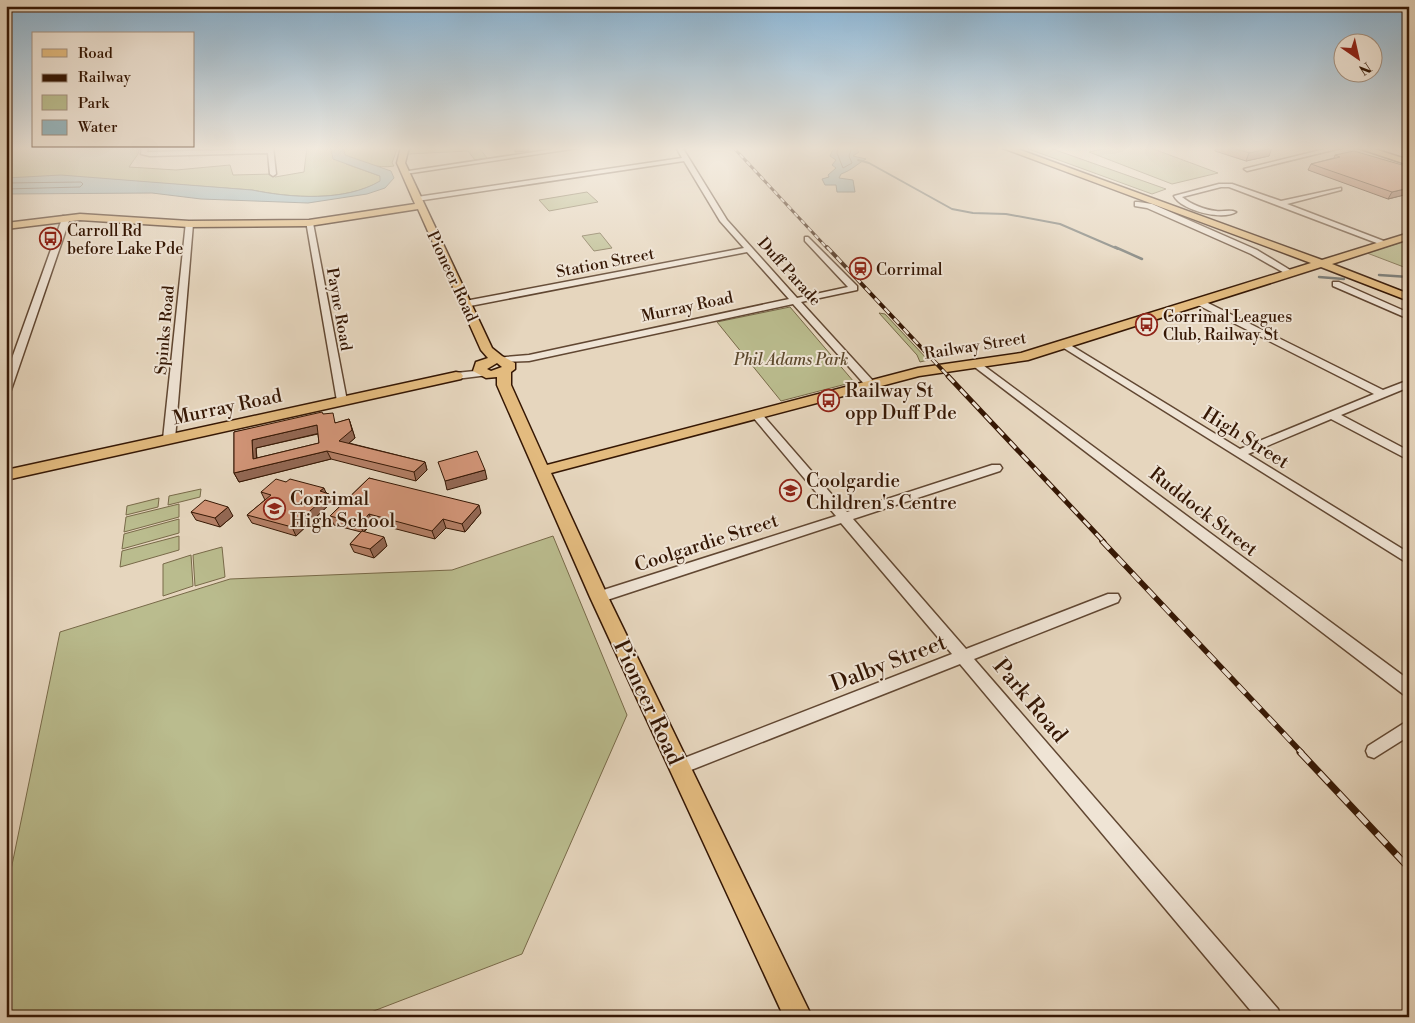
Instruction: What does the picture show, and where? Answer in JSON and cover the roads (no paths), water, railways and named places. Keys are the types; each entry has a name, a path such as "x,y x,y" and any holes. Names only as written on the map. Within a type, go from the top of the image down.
{"main road":[{"name":"Pioneer Road","path":"415,195 599,597 798,1017"},
{"path":"1137,195 1409,292"},
{"path":"1149,195 1288,245 1409,298"},
{"path":"6,226 66,218 190,224 309,224 419,203"},
{"name":"Railway Street","path":"542,471 926,370 1023,357 1409,236"},
{"path":"1288,245 1321,253 1352,254"},
{"path":"1295,271 1329,271 1383,288"},
{"name":"Murray Road","path":"6,475 456,376"}],"street":[{"path":"419,203 469,195"},
{"name":"Duff Parade","path":"708,195 724,221 870,384"},
{"path":"1183,195 1178,196 1180,200 1210,212 1222,215 1232,212"},
{"path":"1254,195 1385,243"},
{"path":"1279,204 1316,195"},
{"path":"1138,204 1149,206 1295,271"},
{"path":"6,390 66,218"},
{"name":"Spinks Road","path":"169,439 190,224"},
{"name":"Payne Road","path":"309,224 342,401"},
{"name":"Murray Road","path":"456,376 528,358 854,288 808,239"},
{"name":"Station Street","path":"465,304 751,249"},
{"path":"1336,284 1409,316"},
{"path":"1199,302 1382,394"},
{"name":"High Street","path":"1064,345 1409,559"},
{"name":"Ruddock Street","path":"976,363 1156,496 1222,550 1409,689"},
{"path":"1240,454 1409,383"},
{"name":"Park Road","path":"756,414 1270,1017"},
{"path":"1332,415 1409,456"},
{"name":"Coolgardie Street","path":"599,597 996,468"},
{"name":"Dalby Street","path":"680,768 1113,598"},
{"path":"1374,751 1409,727"}],"water":[{"path":"166,195 300,196 362,195 308,203 201,199"}],"waterway":[{"path":"926,195 952,209 973,213 1006,214 1060,224 1118,249"},
{"path":"1115,247 1142,259"},
{"path":"1379,275 1409,277"},
{"path":"1319,277 1344,279"}],"railway":[{"path":"777,195 828,249"},
{"path":"827,247 949,377"},
{"path":"948,376 1104,542"},
{"path":"1102,541 1302,753"},
{"path":"1300,752 1409,868"}],"place":[{"name":"Carroll Rd before Lake Pde","path":"51,239"},
{"name":"Corrimal","path":"860,269"},
{"name":"Corrimal Leagues Club, Railway St","path":"1147,325"},
{"name":"Railway St opp Duff Pde","path":"829,401"},
{"name":"Coolgardie Children's Centre","path":"790,491"},
{"name":"Corrimal High School","path":"274,509"}],"park label":[{"name":"Phil Adams Park","path":"791,359"}]}
